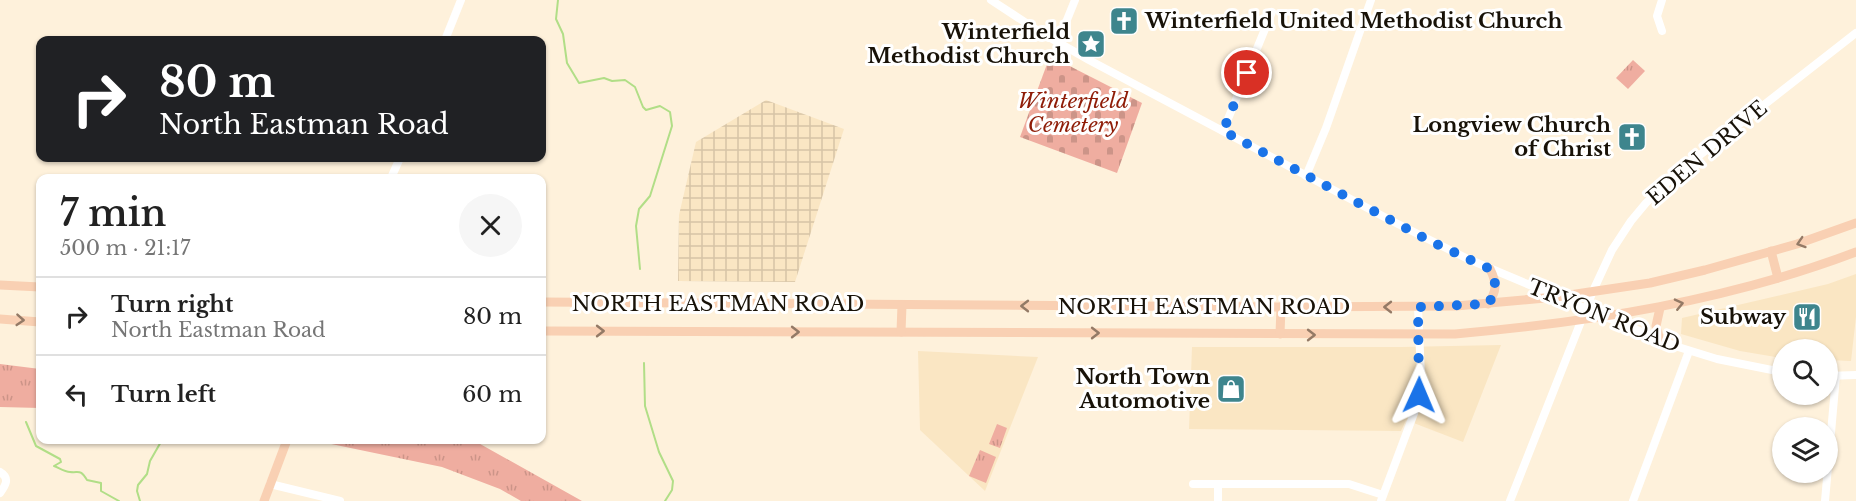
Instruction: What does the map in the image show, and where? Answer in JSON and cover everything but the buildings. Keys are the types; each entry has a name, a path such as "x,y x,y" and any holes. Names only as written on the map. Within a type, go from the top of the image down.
{"main road":[{"name":"NORTH EASTMAN ROAD","path":"546,302 1281,307 1418,307 1488,304 1650,283 1797,244 1856,223"},
{"path":"1771,251 1778,278"},
{"name":"NORTH EASTMAN ROAD","path":"546,331 1418,335 1479,332 1604,318 1660,308 1778,278 1856,252"},
{"path":"1488,304 1494,295 1496,285 1490,269"},
{"path":"0,285 36,287"},
{"path":"902,305 902,332"},
{"path":"1280,334 1281,307"},
{"path":"1660,308 1656,326 1660,341"},
{"path":"0,319 36,322"},
{"path":"264,501 285,444"}],"street":[{"path":"447,36 461,0"},
{"name":"TRYON ROAD","path":"991,0 1058,42 1430,241 1660,341 1689,351 1772,370"},
{"path":"1058,42 1075,0"},
{"path":"1306,176 1326,128 1371,0"},
{"path":"1662,0 1657,16 1662,31"},
{"path":"1223,131 1272,12"},
{"name":"EDEN DRIVE","path":"1510,501 1580,321 1619,238 1660,188 1856,33"},
{"path":"1193,484 1352,485 1382,498 1418,405 1420,381 1418,307"},
{"path":"1633,501 1689,351"},
{"path":"1838,376 1856,375"},
{"path":"1825,501 1833,405"},
{"path":"0,472 6,477 0,493"},
{"path":"270,484 340,501"},
{"path":"1218,484 1218,501"}],"shaded area":[{"path":"766,100 844,129 795,282 678,281 679,215 696,142"},
{"path":"1856,274 1856,317 1851,361 1838,360 1838,339 1772,339 1772,356 1740,351 1681,334 1682,318 1828,284"},
{"path":"1501,345 1463,442 1406,420 1401,431 1189,429 1192,347"},
{"path":"918,351 1038,357 985,491 920,430"}],"green space":[{"name":"Winterfield Cemetery","path":"1050,56 1142,103 1117,173 1020,137"},
{"path":"1633,60 1645,71 1628,89 1616,78"},
{"path":"0,364 36,368 36,408 0,407"},
{"path":"997,424 1007,428 1000,448 989,444"},
{"path":"331,444 480,444 582,501 521,501 500,489 442,467"},
{"path":"980,450 996,457 986,483 969,476"}],"waterway":[{"path":"558,0 556,19 563,34 567,63 579,83 604,78 612,81 625,80 635,87 646,110 660,106 670,112 672,126 650,196 639,209 636,226 640,269"},
{"path":"644,363 645,406 659,452 673,481 672,490 665,501"},
{"path":"26,422 36,446 60,459 61,462 54,466 66,471 80,472 87,480 101,483 101,491 119,501"},
{"path":"140,501 138,485 147,474 150,461 160,444"}],"place":[{"name":"Winterfield United Methodist Church","path":"1124,21"},
{"name":"Winterfield Methodist Church","path":"1091,44"},
{"name":"Longview Church of Christ","path":"1632,137"},
{"name":"Subway","path":"1807,317"},
{"name":"North Town Automotive","path":"1231,389"}],"route":[{"path":"1247,73 1223,131 1430,241 1490,269 1495,279 1496,290 1488,304 1418,307 1419,395"}]}
